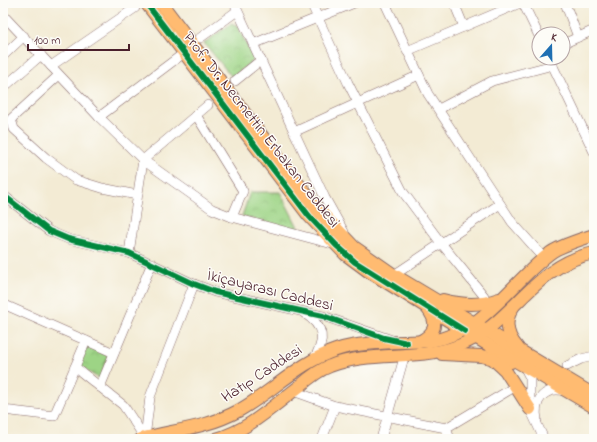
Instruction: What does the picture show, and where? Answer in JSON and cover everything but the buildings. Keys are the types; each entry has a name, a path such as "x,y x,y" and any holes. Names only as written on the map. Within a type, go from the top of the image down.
{"main road":[{"name":"Prof. Dr. Necmettin Erbakan Caddesi","path":"161,3 316,207 354,247 394,275 465,331 524,360"},
{"name":"Prof. Dr. Necmettin Erbakan Caddesi","path":"140,6 184,52 309,216 336,245 368,271 474,323 524,360"},
{"path":"414,348 442,340 465,331 550,253 594,235"},
{"path":"414,348 450,349 475,337 552,271 578,256 594,253"},
{"path":"414,348 430,334 435,325 429,302 467,305 486,303 502,298"},
{"path":"517,301 510,311 507,326 512,340 524,360 565,391 594,407"},
{"name":"Hatıp Caddesi","path":"143,438 184,430 217,421 255,402 312,360 335,350 353,346 414,348"},
{"path":"414,348 492,358 524,360 594,395"},
{"name":"Hatıp Caddesi","path":"220,438 242,428 264,415 293,391 320,371 330,366 354,359 414,348"},
{"path":"492,358 505,370 530,409"}],"street":[{"path":"311,3 358,104 403,192 441,243 484,296"},
{"path":"253,44 354,3"},
{"path":"385,3 419,75 438,109 512,222 544,258"},
{"path":"454,3 464,27"},
{"path":"407,50 520,3"},
{"path":"523,3 534,26"},
{"path":"565,3 578,37"},
{"path":"51,66 140,6"},
{"path":"200,38 235,7 328,204 354,247"},
{"path":"3,15 99,117 143,160 212,209 232,217 336,245"},
{"path":"571,40 594,30"},
{"path":"3,56 24,36"},
{"path":"99,117 184,52"},
{"path":"3,88 41,55"},
{"path":"235,81 261,60"},
{"path":"438,109 492,81 539,66"},
{"path":"553,66 594,152"},
{"path":"59,75 11,120 14,130 46,158 76,180 102,188 137,195"},
{"path":"294,132 419,75"},
{"path":"129,253 143,160 208,105"},
{"path":"196,115 243,191 232,217"},
{"name":"İkiçayarası Caddesi","path":"5,200 49,231 68,239 129,253 194,284 215,292 323,316 414,348"},
{"path":"394,275 500,204"},
{"path":"100,386 152,263"},
{"path":"143,438 150,398 194,284"},
{"path":"3,304 86,342 114,353"},
{"name":"İkiçayarası Caddesi","path":"303,312 316,323 321,334 321,344 312,360"},
{"path":"3,410 54,416 86,342"},
{"path":"381,439 414,348"},
{"path":"567,366 581,359 594,356"},
{"path":"524,360 530,378 530,409 544,439"},
{"path":"75,367 123,405 143,438"},
{"path":"293,391 335,406 446,428 516,386"},
{"path":"538,425 536,410 540,396 549,391 565,391"},
{"path":"322,439 335,406"},
{"path":"446,428 450,439"}],"green space":[{"path":"231,24 238,27 254,60 232,77 204,43"},
{"path":"250,192 280,192 301,233 242,216"},
{"path":"87,346 108,355 100,379 82,368 79,364"}],"cycle path":[{"path":"146,3 309,216 336,245 355,262 465,331"},
{"path":"3,195 49,231 68,239 129,253 194,284 215,292 323,316 384,338 407,343"}]}
